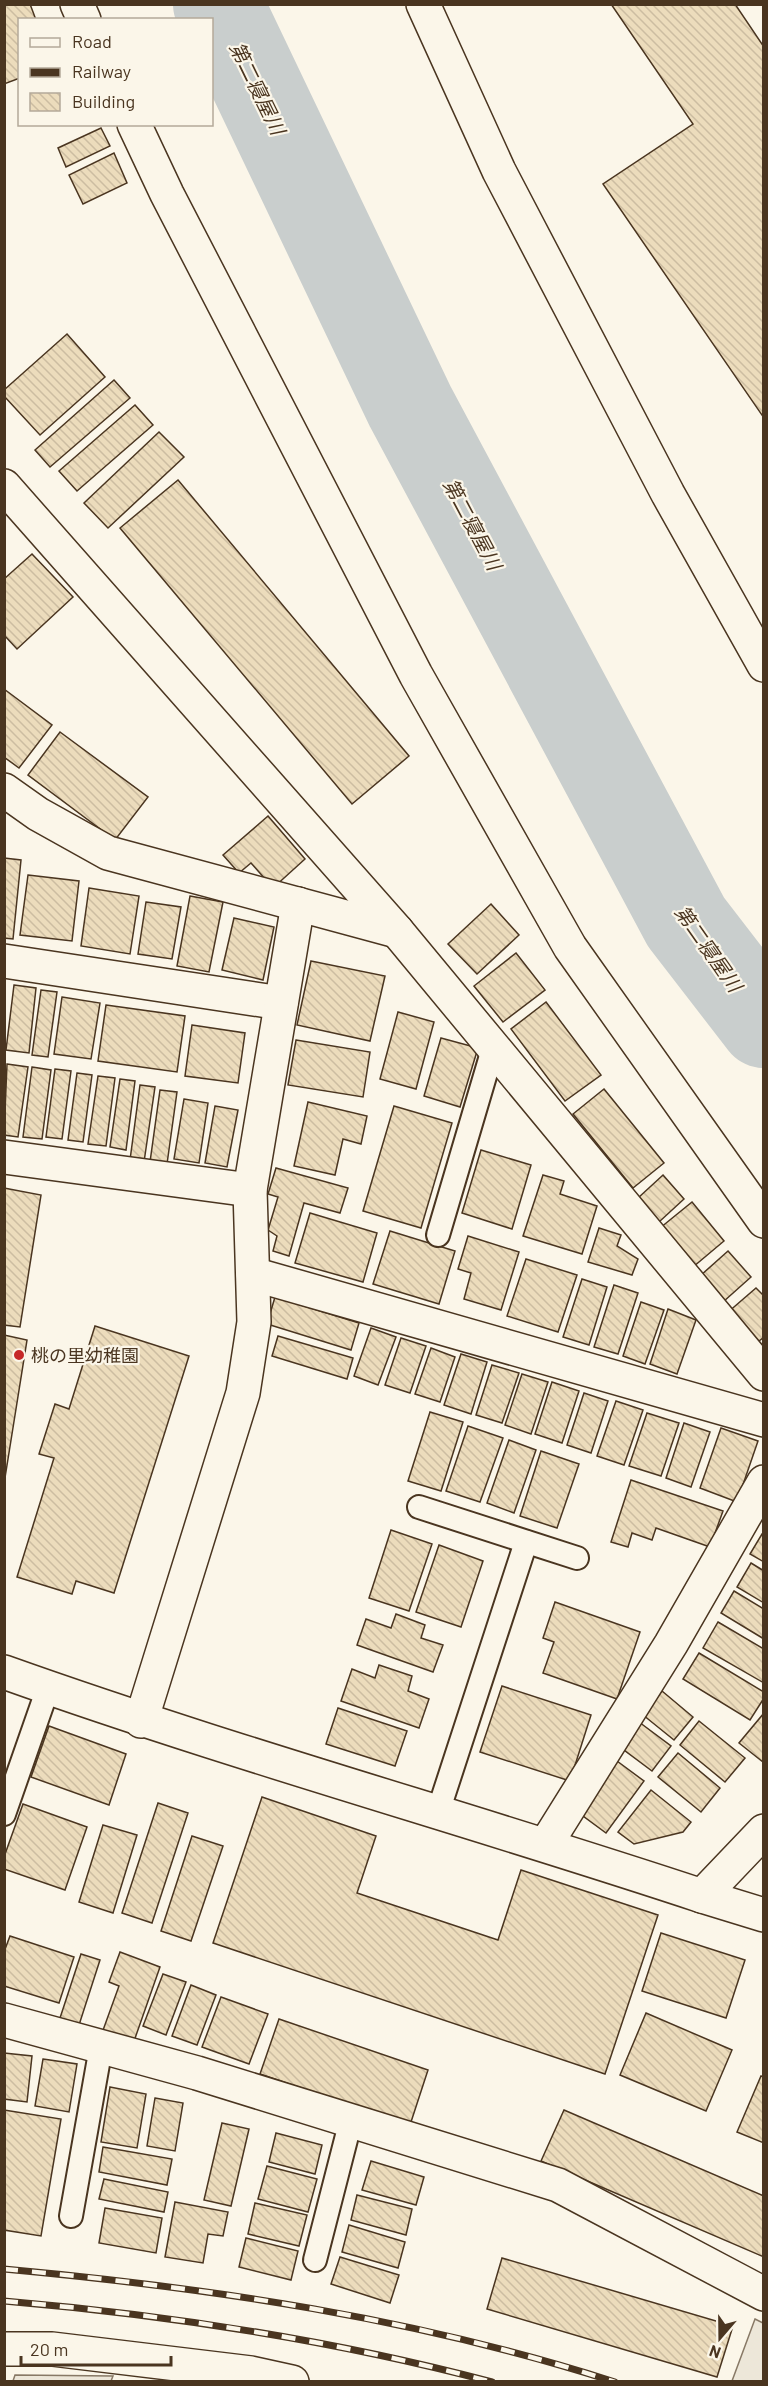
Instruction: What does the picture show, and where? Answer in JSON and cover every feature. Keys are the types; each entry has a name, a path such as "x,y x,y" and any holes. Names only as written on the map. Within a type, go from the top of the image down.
{"street":[{"path":"77,4 83,18"},
{"path":"423,4 504,181 668,494 764,665"},
{"path":"135,126 167,194 416,675 570,947 764,1221"},
{"path":"4,486 397,931 764,1374"},
{"path":"4,790 38,814 108,853 397,931"},
{"path":"141,1721 243,1393 254,1323 250,1190 298,904"},
{"path":"4,961 282,1003"},
{"path":"4,1157 250,1190"},
{"path":"253,1274 764,1420"},
{"path":"546,1844 671,1644 764,1482"},
{"path":"4,1672 141,1721 546,1844 764,1915"},
{"path":"702,1896 764,1831"},
{"path":"4,2020 351,2120 558,2185 764,2294"},
{"path":"4,2349 52,2349 251,2373 292,2382"}],"lane":[{"path":"438,1235 493,1049"},
{"path":"419,1507 577,1558"},
{"path":"438,1812 526,1542"},
{"path":"4,1814 48,1688"},
{"path":"71,2216 101,2047"},
{"path":"315,2260 351,2120"}],"shaded area":[{"path":"755,2319 763,2323 763,2381 732,2381"},
{"path":"15,2375 113,2376 111,2381 13,2381"}],"building":[{"path":"30,4 35,18 18,18 18,79 4,84 4,5"},
{"path":"611,4 735,4 764,47 764,418 603,184 693,124"},
{"path":"101,128 110,146 66,167 58,148"},
{"path":"114,153 127,183 83,204 69,175"},
{"path":"67,334 105,377 40,435 4,396 4,390"},
{"path":"114,380 130,398 50,467 35,450"},
{"path":"135,405 153,425 77,491 59,471"},
{"path":"159,432 184,457 108,528 84,503"},
{"path":"178,480 409,756 352,804 120,528"},
{"path":"32,554 73,597 17,649 4,635 4,579"},
{"path":"4,689 52,725 19,768 4,757"},
{"path":"60,732 148,797 115,840 28,775"},
{"path":"268,816 305,859 273,888 251,863 239,873 223,855"},
{"path":"4,858 21,860 13,939 4,938"},
{"path":"28,875 79,881 72,941 20,935"},
{"path":"89,888 139,896 130,954 81,946"},
{"path":"190,896 223,902 209,972 177,966"},
{"path":"146,902 181,907 172,959 138,954"},
{"path":"491,904 519,935 477,974 448,944"},
{"path":"234,918 274,927 263,980 222,970"},
{"path":"516,953 545,990 503,1022 474,986"},
{"path":"311,961 385,976 370,1041 297,1025"},
{"path":"14,985 36,988 29,1053 6,1050"},
{"path":"41,990 57,992 48,1057 32,1055"},
{"path":"62,997 100,1003 91,1059 54,1054"},
{"path":"546,1002 601,1075 565,1101 511,1029"},
{"path":"106,1005 185,1016 177,1072 98,1061"},
{"path":"398,1012 434,1022 416,1089 380,1079"},
{"path":"192,1025 245,1033 238,1083 185,1076"},
{"path":"441,1038 478,1048 460,1107 424,1096"},
{"path":"296,1040 370,1052 363,1097 288,1085"},
{"path":"7,1064 28,1067 18,1137 4,1135"},
{"path":"32,1067 51,1070 42,1139 23,1137"},
{"path":"55,1069 71,1071 62,1139 46,1137"},
{"path":"77,1073 92,1075 83,1142 68,1140"},
{"path":"98,1076 115,1078 106,1146 88,1144"},
{"path":"120,1079 135,1081 126,1150 110,1147"},
{"path":"140,1085 155,1087 144,1162 130,1160"},
{"path":"604,1089 664,1163 633,1188 573,1114"},
{"path":"160,1090 177,1092 167,1164 150,1162"},
{"path":"184,1099 208,1103 199,1163 174,1159"},
{"path":"308,1102 367,1116 361,1144 343,1139 335,1175 294,1166"},
{"path":"215,1106 238,1110 227,1167 205,1163"},
{"path":"394,1106 452,1123 421,1228 363,1211"},
{"path":"481,1150 531,1165 512,1229 462,1213"},
{"path":"276,1168 348,1188 340,1213 304,1203 289,1256 273,1251 277,1236 268,1230 278,1197 268,1194"},
{"path":"543,1175 564,1181 560,1194 597,1206 582,1254 523,1236"},
{"path":"663,1175 684,1199 659,1222 638,1198"},
{"path":"4,1188 41,1195 20,1327 4,1325"},
{"path":"692,1202 724,1241 693,1267 660,1228"},
{"path":"310,1213 377,1233 363,1282 295,1263"},
{"path":"599,1228 621,1235 617,1246 638,1259 632,1275 588,1262"},
{"path":"390,1231 455,1251 439,1304 373,1284"},
{"path":"468,1236 519,1252 501,1310 464,1299 471,1273 458,1269"},
{"path":"728,1251 751,1277 723,1302 700,1276"},
{"path":"526,1259 577,1275 558,1332 507,1316"},
{"path":"582,1279 607,1287 589,1345 563,1337"},
{"path":"614,1285 638,1293 618,1354 594,1347"},
{"path":"756,1288 764,1296 764,1337 754,1345 727,1313"},
{"path":"275,1297 359,1323 351,1350 267,1324"},
{"path":"641,1302 664,1310 645,1364 623,1356"},
{"path":"668,1309 696,1320 677,1374 650,1364"},
{"path":"95,1326 189,1356 114,1593 76,1581 72,1594 17,1577 54,1458 39,1454 55,1404 69,1409"},
{"path":"371,1328 396,1337 378,1385 354,1376"},
{"path":"4,1335 27,1340 4,1484"},
{"path":"278,1336 353,1358 347,1379 272,1356"},
{"path":"401,1338 426,1346 410,1393 385,1385"},
{"path":"431,1348 455,1357 440,1402 415,1394"},
{"path":"461,1354 487,1362 471,1414 444,1405"},
{"path":"492,1365 519,1373 502,1423 476,1415"},
{"path":"522,1374 548,1382 531,1434 505,1425"},
{"path":"552,1382 579,1391 562,1443 535,1434"},
{"path":"584,1393 608,1401 591,1453 567,1445"},
{"path":"616,1401 643,1410 624,1465 597,1456"},
{"path":"430,1412 463,1422 441,1491 408,1481"},
{"path":"647,1413 679,1423 661,1476 629,1466"},
{"path":"684,1423 710,1432 691,1487 666,1478"},
{"path":"468,1426 503,1438 480,1502 446,1491"},
{"path":"721,1428 758,1441 737,1502 700,1488"},
{"path":"509,1440 536,1450 514,1513 487,1503"},
{"path":"541,1451 579,1464 557,1528 520,1516"},
{"path":"631,1480 723,1511 710,1547 656,1528 652,1540 632,1533 628,1547 611,1542"},
{"path":"391,1530 432,1544 409,1611 369,1598"},
{"path":"762,1534 764,1535 764,1562 750,1554"},
{"path":"439,1545 483,1561 461,1627 416,1612"},
{"path":"751,1563 764,1571 764,1603 737,1587"},
{"path":"734,1591 764,1609 764,1639 721,1613"},
{"path":"555,1602 640,1632 617,1699 543,1673 554,1642 543,1638"},
{"path":"396,1614 425,1625 421,1638 443,1645 433,1672 357,1645 366,1619 391,1628"},
{"path":"718,1622 764,1649 764,1683 703,1648"},
{"path":"699,1653 764,1692 764,1698 750,1720 683,1679"},
{"path":"379,1665 412,1676 408,1691 429,1699 419,1728 341,1701 352,1669 375,1678"},
{"path":"502,1686 591,1715 570,1781 480,1752"},
{"path":"662,1691 693,1717 674,1740 643,1715"},
{"path":"338,1708 407,1731 395,1766 326,1744"},
{"path":"764,1713 764,1761 763,1762 739,1743"},
{"path":"699,1721 745,1758 725,1782 680,1745"},
{"path":"639,1722 671,1746 652,1771 620,1747"},
{"path":"49,1726 126,1754 109,1805 31,1777"},
{"path":"678,1753 720,1788 701,1812 658,1777"},
{"path":"617,1761 644,1781 606,1833 579,1813"},
{"path":"651,1790 691,1822 683,1832 634,1844 618,1832"},
{"path":"262,1797 376,1836 357,1893 498,1940 521,1870 658,1915 605,2074 213,1943"},
{"path":"158,1803 188,1813 152,1923 122,1913"},
{"path":"23,1804 87,1827 65,1890 4,1869 4,1857"},
{"path":"103,1825 137,1835 113,1913 79,1902"},
{"path":"192,1836 223,1846 191,1941 161,1931"},
{"path":"661,1933 745,1960 726,2018 642,1991"},
{"path":"10,1936 74,1957 59,2003 4,1986 4,1952"},
{"path":"120,1952 160,1967 133,2044 102,2033 119,1986 109,1982"},
{"path":"81,1954 100,1960 79,2025 60,2018"},
{"path":"163,1974 186,1982 166,2035 143,2026"},
{"path":"191,1985 216,1995 197,2045 172,2036"},
{"path":"221,1997 268,2014 249,2064 202,2047"},
{"path":"646,2013 732,2050 706,2111 620,2075"},
{"path":"279,2019 428,2070 410,2125 260,2074"},
{"path":"4,2053 32,2056 27,2102 4,2099"},
{"path":"43,2059 77,2064 69,2112 35,2106"},
{"path":"761,2076 764,2077 764,2143 737,2132"},
{"path":"110,2087 146,2094 137,2148 101,2142"},
{"path":"155,2098 183,2103 175,2151 147,2146"},
{"path":"4,2110 61,2119 41,2236 4,2230"},
{"path":"564,2110 764,2196 764,2257 541,2161"},
{"path":"222,2123 249,2129 231,2206 204,2200"},
{"path":"276,2133 322,2145 315,2174 269,2162"},
{"path":"103,2147 172,2159 167,2185 99,2172"},
{"path":"371,2161 424,2177 416,2205 362,2190"},
{"path":"267,2166 317,2179 308,2212 258,2199"},
{"path":"104,2179 168,2192 164,2212 99,2199"},
{"path":"357,2195 412,2209 406,2235 351,2220"},
{"path":"175,2202 228,2212 223,2236 208,2234 203,2263 165,2257"},
{"path":"255,2203 307,2215 299,2246 248,2234"},
{"path":"105,2208 162,2218 156,2253 99,2243"},
{"path":"349,2225 405,2242 398,2268 342,2252"},
{"path":"246,2238 298,2251 291,2280 239,2267"},
{"path":"340,2257 399,2275 390,2303 331,2284"},
{"path":"502,2258 733,2326 717,2377 487,2309"}],"waterway":[{"name":"第二寝屋川","path":"218,4 410,406 686,922 764,1023"}],"railway":[{"path":"4,2269 236,2296 389,2323 465,2340 615,2382"},
{"path":"4,2301 128,2314 250,2331 372,2354 492,2382"}],"place":[{"name":"桃の里幼稚園","path":"19,1355"}]}
